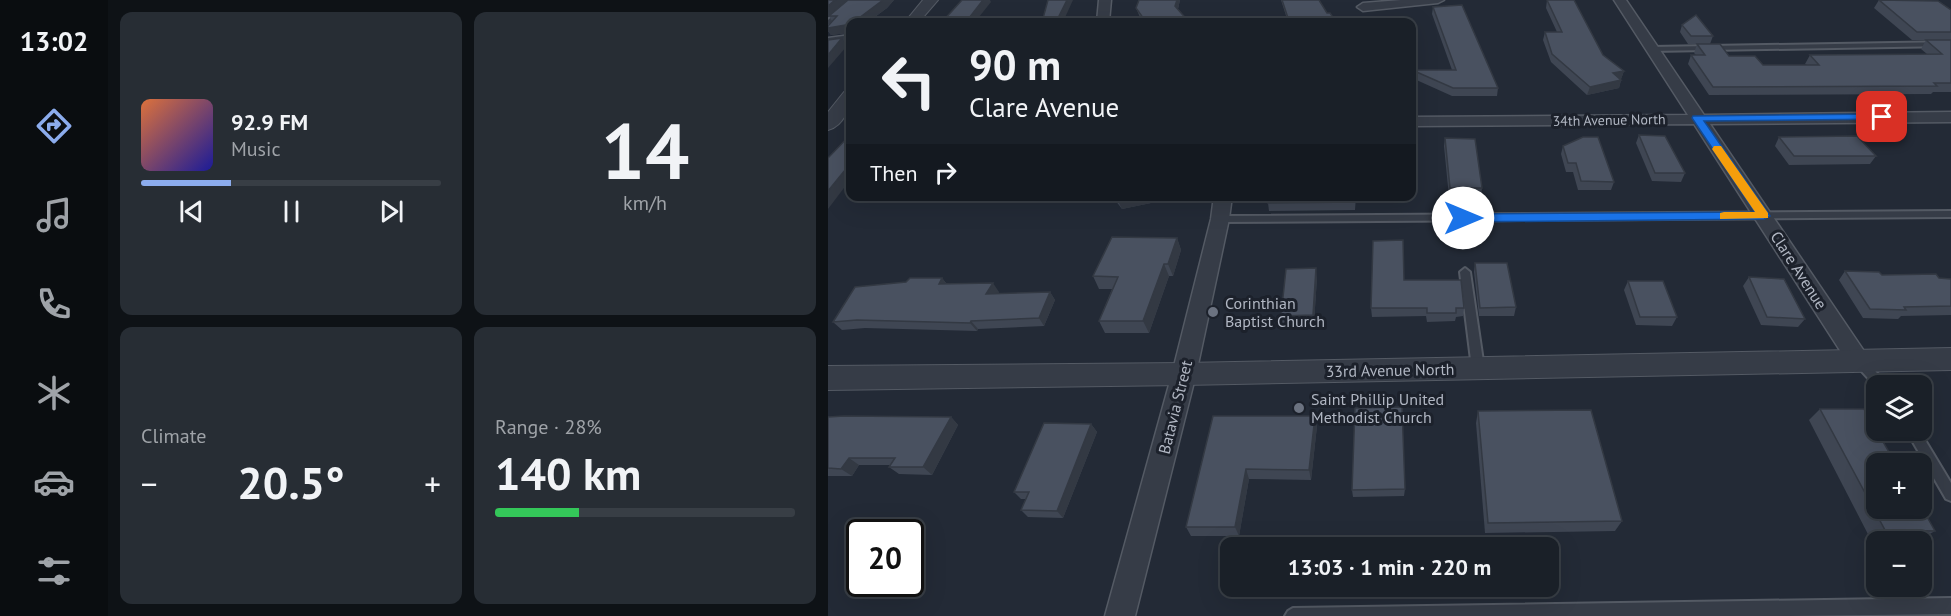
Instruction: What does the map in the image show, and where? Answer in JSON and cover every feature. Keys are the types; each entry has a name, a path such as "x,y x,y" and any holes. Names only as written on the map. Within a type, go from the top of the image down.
{"street":[{"path":"915,18 931,0"},
{"path":"1103,18 1104,0"},
{"path":"1366,18 1360,4 1438,0"},
{"name":"Clare Avenue","path":"1620,0 1858,360"},
{"path":"828,42 846,40"},
{"path":"828,124 846,101"},
{"name":"34th Avenue North","path":"1416,122 1951,117"},
{"name":"Batavia Street","path":"1120,616 1184,374 1222,201"},
{"name":"33rd Avenue North","path":"828,378 1184,374 1951,359"}],"lane":[{"path":"828,24 854,0"},
{"path":"1652,49 1951,44"},
{"path":"1220,219 1951,214"},
{"path":"1465,272 1478,368"},
{"path":"1858,360 1872,375"},
{"path":"1919,441 1951,495"},
{"path":"1293,616 1951,606"}],"building":[{"path":"848,0 883,0 859,18 846,18 846,28 845,25 828,28 837,16 829,16"},
{"path":"962,0 983,0 969,18 946,18"},
{"path":"1048,0 1067,0 1058,18 1043,18"},
{"path":"1139,0 1177,0 1175,6 1186,18 1143,18 1136,8"},
{"path":"1282,0 1319,0 1327,13 1330,13 1333,18 1288,18"},
{"path":"1547,0 1574,0 1603,55 1624,71 1613,73 1621,80 1590,87 1552,54 1545,32 1562,32"},
{"path":"1879,0 1938,1 1951,10 1951,32 1917,32"},
{"path":"1462,5 1498,88 1453,88 1416,72 1456,70 1433,7"},
{"path":"1696,15 1713,36 1691,36 1682,25"},
{"path":"842,38 828,55 828,40"},
{"path":"1926,40 1951,40 1951,83 1934,83 1937,86 1713,87 1691,55 1705,55 1697,44 1720,44 1729,56 1755,56 1763,65 1819,65 1810,55 1942,54"},
{"path":"1639,135 1665,136 1685,173 1655,173"},
{"path":"1857,136 1876,156 1794,156 1779,137"},
{"path":"1583,137 1598,137 1614,182 1581,181 1576,163 1568,163 1563,146"},
{"path":"1445,138 1475,139 1482,188 1450,188"},
{"path":"846,139 846,169 828,191 828,158"},
{"path":"1268,201 1355,201 1355,202 1268,203"},
{"path":"1112,237 1177,238 1168,264 1164,264 1143,321 1099,321 1118,277 1093,276"},
{"path":"1403,240 1404,280 1461,280 1464,308 1456,308 1456,313 1427,313 1427,308 1371,308 1373,241"},
{"path":"1475,263 1507,263 1516,307 1480,308"},
{"path":"1316,268 1313,315 1281,316 1286,269"},
{"path":"1845,271 1879,272 1882,275 1936,274 1939,278 1951,279 1951,306 1904,307 1906,310 1870,309"},
{"path":"1749,277 1784,279 1805,319 1767,317"},
{"path":"910,278 942,278 939,284 993,283 986,294 1050,292 1039,318 971,321 970,323 857,320 833,322 855,287 906,282"},
{"path":"1628,281 1663,281 1677,317 1640,317"},
{"path":"1402,407 1405,489 1352,490 1355,408"},
{"path":"1820,409 1864,409 1866,441 1883,441 1890,453 1866,453 1866,495"},
{"path":"1591,410 1622,521 1488,523 1478,411"},
{"path":"1213,416 1315,416 1309,470 1246,469 1235,527 1186,527"},
{"path":"828,417 951,417 923,467 889,467 895,458 849,458 841,469 828,468"},
{"path":"1044,423 1091,424 1057,511 1021,510 1029,492 1014,492"},
{"path":"1879,519 1928,519 1935,531 1885,530"}],"slow traffic":[{"path":"1718,149 1764,216 1724,216"}],"place":[{"name":"Corinthian Baptist Church","path":"1213,312"},
{"name":"Saint Phillip United Methodist Church","path":"1299,408"}],"route":[{"path":"1463,218 1764,216 1697,118 1882,117"}]}
